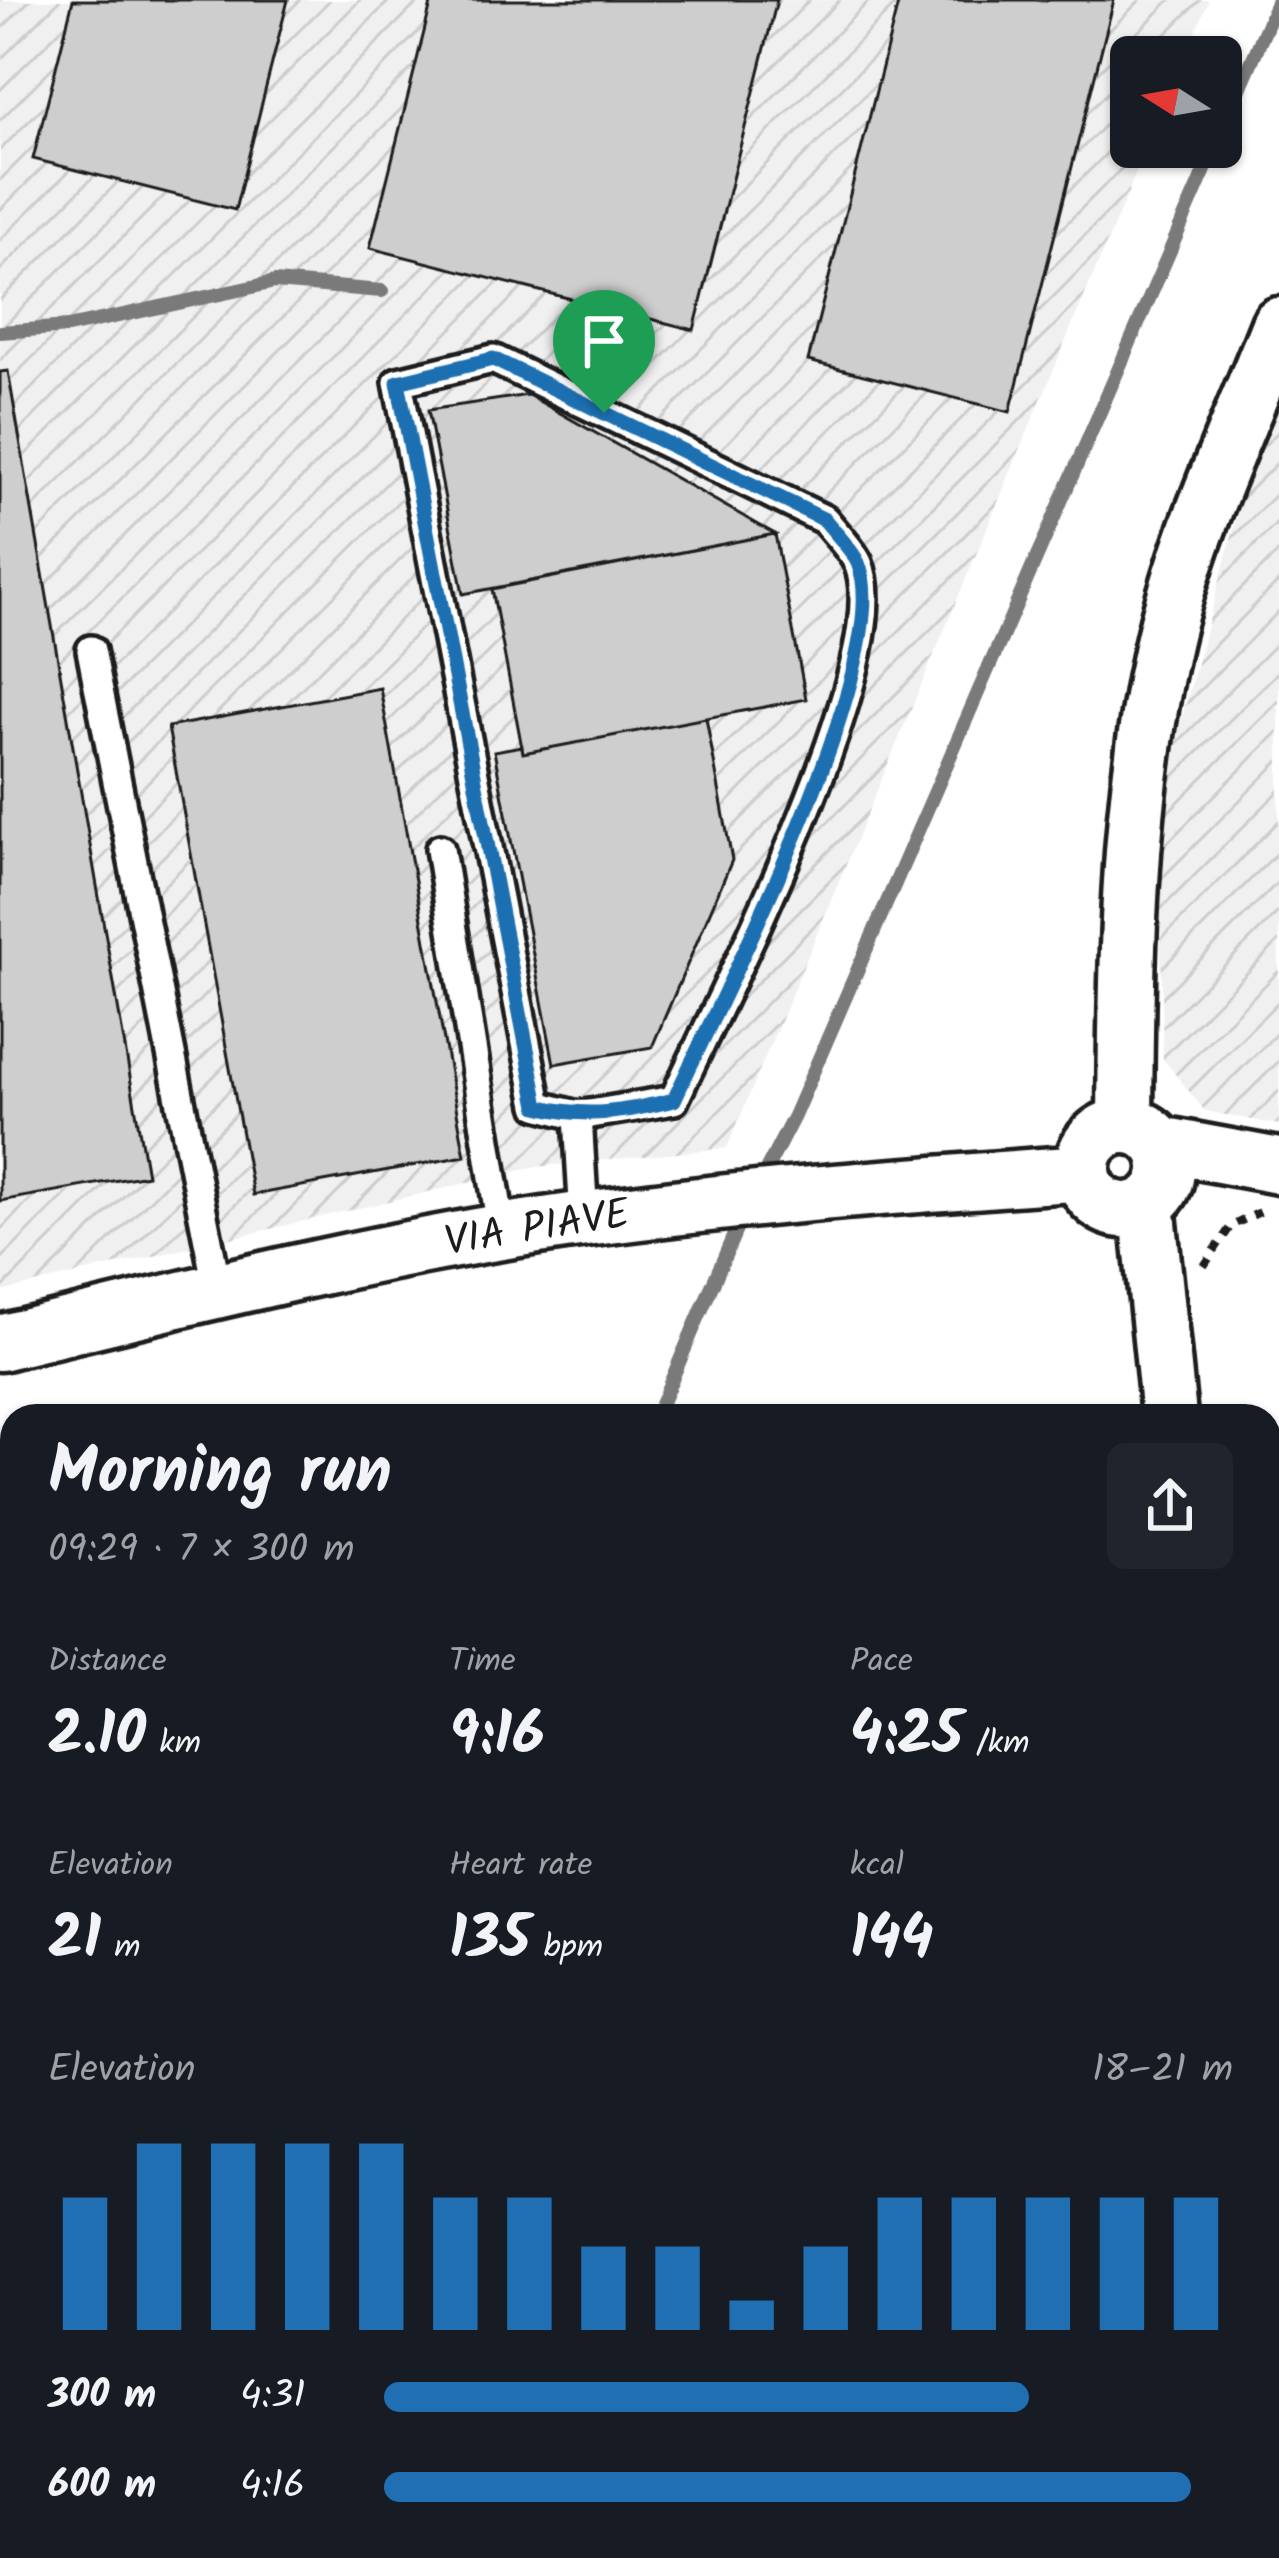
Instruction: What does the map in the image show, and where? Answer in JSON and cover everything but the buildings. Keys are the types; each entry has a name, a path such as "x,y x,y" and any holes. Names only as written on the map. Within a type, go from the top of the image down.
{"street":[{"path":"1168,1404 1147,1204 1167,1170 1142,1135 1139,779 1161,649 1201,524 1279,325"},
{"path":"1147,1204 1120,1210 1107,1206 1087,1186 1083,1173 1089,1146 1111,1128 1279,1166"},
{"name":"VIA PIAVE","path":"0,1343 333,1263 584,1219 803,1194 1083,1173"}],"lane":[{"path":"493,359 825,520 859,565 864,634 803,818 674,1100 578,1116 538,1106 398,382 493,359"},
{"path":"91,650 218,1291"},
{"path":"440,849 502,1233"},
{"path":"578,1116 584,1219"}],"path":[{"path":"1232,1226 1260,1212 1279,1212"}],"shaded area":[{"path":"0,0 1209,0 1194,36 1110,36 1110,168 1138,168 727,1148 535,1167 0,1292"},
{"path":"1279,365 1279,1125 1205,1111 1163,1059 1159,801"}],"waterway":[{"path":"1242,84 1278,0"},
{"path":"758,1186 794,1116 1206,168"},
{"path":"0,332 68,327 275,282 382,291"},
{"path":"661,1404 742,1216"}],"route":[{"path":"493,359 604,413 825,520 859,565 864,634 803,818 674,1100 622,1113 578,1116 538,1106 398,382 493,359"}]}
